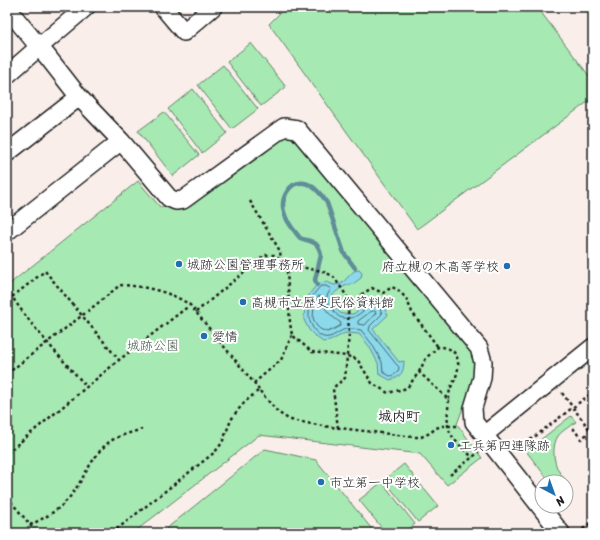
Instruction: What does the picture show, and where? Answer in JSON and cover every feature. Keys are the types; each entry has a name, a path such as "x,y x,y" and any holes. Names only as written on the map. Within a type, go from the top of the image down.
{"street":[{"path":"163,7 184,32 213,7"},
{"path":"7,8 79,97 121,141 169,198 176,201 183,200 284,127 297,129 479,348 483,362 482,378 473,408 474,422 482,443 561,533"},
{"path":"7,75 83,8"},
{"path":"7,153 79,97"},
{"path":"7,228 9,230 121,141"},
{"path":"482,443 593,347"}],"path":[{"path":"250,201 280,251 281,260"},
{"path":"196,312 265,255 274,254 281,260 287,270 292,335 281,360 254,383"},
{"path":"287,270 300,267 320,270 333,276 351,306"},
{"path":"7,300 45,271 119,360"},
{"path":"7,374 120,285 150,289 177,297 190,305 259,390 283,416 298,421 324,426 414,437 421,437 442,426 461,426"},
{"path":"338,428 334,387 345,378 349,334 348,314 351,306 362,294 372,288 383,293 392,287 398,290 406,298 412,312 438,347 448,348 454,351 458,358 459,367 456,378 449,391 448,426 450,432 465,452 473,457"},
{"path":"7,289 47,342 87,387"},
{"path":"7,454 119,360 190,305"},
{"path":"292,335 312,352 347,356 357,359 372,382 388,393 407,388 419,372 426,358 438,347"},
{"path":"419,372 449,400"},
{"path":"112,533 215,452 222,443 231,420 237,410 259,390"},
{"path":"515,452 593,392"},
{"path":"562,394 592,433 581,439 572,428"},
{"path":"30,525 52,513 68,499 97,455 108,443 123,435 142,429"},
{"path":"450,475 473,457 482,443"},
{"path":"7,498 37,533"},
{"path":"578,533 593,521"}],"green space":[{"path":"286,7 537,7 593,81 593,98 417,229 269,24"},
{"path":"251,43 286,87 261,106 227,62"},
{"path":"223,65 258,109 232,129 198,85"},
{"path":"193,89 227,133 202,153 168,109"},
{"path":"164,112 199,155 173,176 138,131"},
{"name":"城跡公園","path":"282,136 300,136 473,351 476,373 457,424 482,458 447,485 420,454 259,435 133,533 10,533 7,529 7,286 138,181 160,207 191,206"},
{"path":"571,416 576,422 564,430 556,440 554,457 556,466 561,474 544,474 526,451"},
{"path":"265,449 316,460 375,533 161,533"},
{"path":"404,464 438,506 418,522 384,480"},
{"path":"382,482 415,524 404,533 386,533 359,500"}],"water":[{"path":"359,270 362,273 361,278 353,284 347,285 338,290 331,297 331,301 340,313 343,314 355,313 366,303 378,302 382,305 388,315 373,329 399,362 404,361 401,374 390,380 379,374 378,363 369,346 359,334 345,333 330,341 323,342 309,330 304,320 305,302 318,283 327,282 334,285 341,284 354,271"}],"waterway":[{"path":"317,285 315,280 321,255 320,250 314,242 300,238 288,223 284,212 283,202 287,192 294,185 299,183 307,184 314,188 323,197 327,203 344,253 355,268"}],"place":[{"name":"城跡公園管理事務所","path":"179,264"},
{"name":"府立槻の木高等学校","path":"507,266"},
{"name":"高槻市立歴史民俗資料館","path":"243,302"},
{"name":"愛情","path":"204,336"},
{"name":"工兵第四連隊跡","path":"451,445"},
{"name":"市立第一中学校","path":"321,482"}],"district":[{"name":"城内町","path":"399,416"}]}
